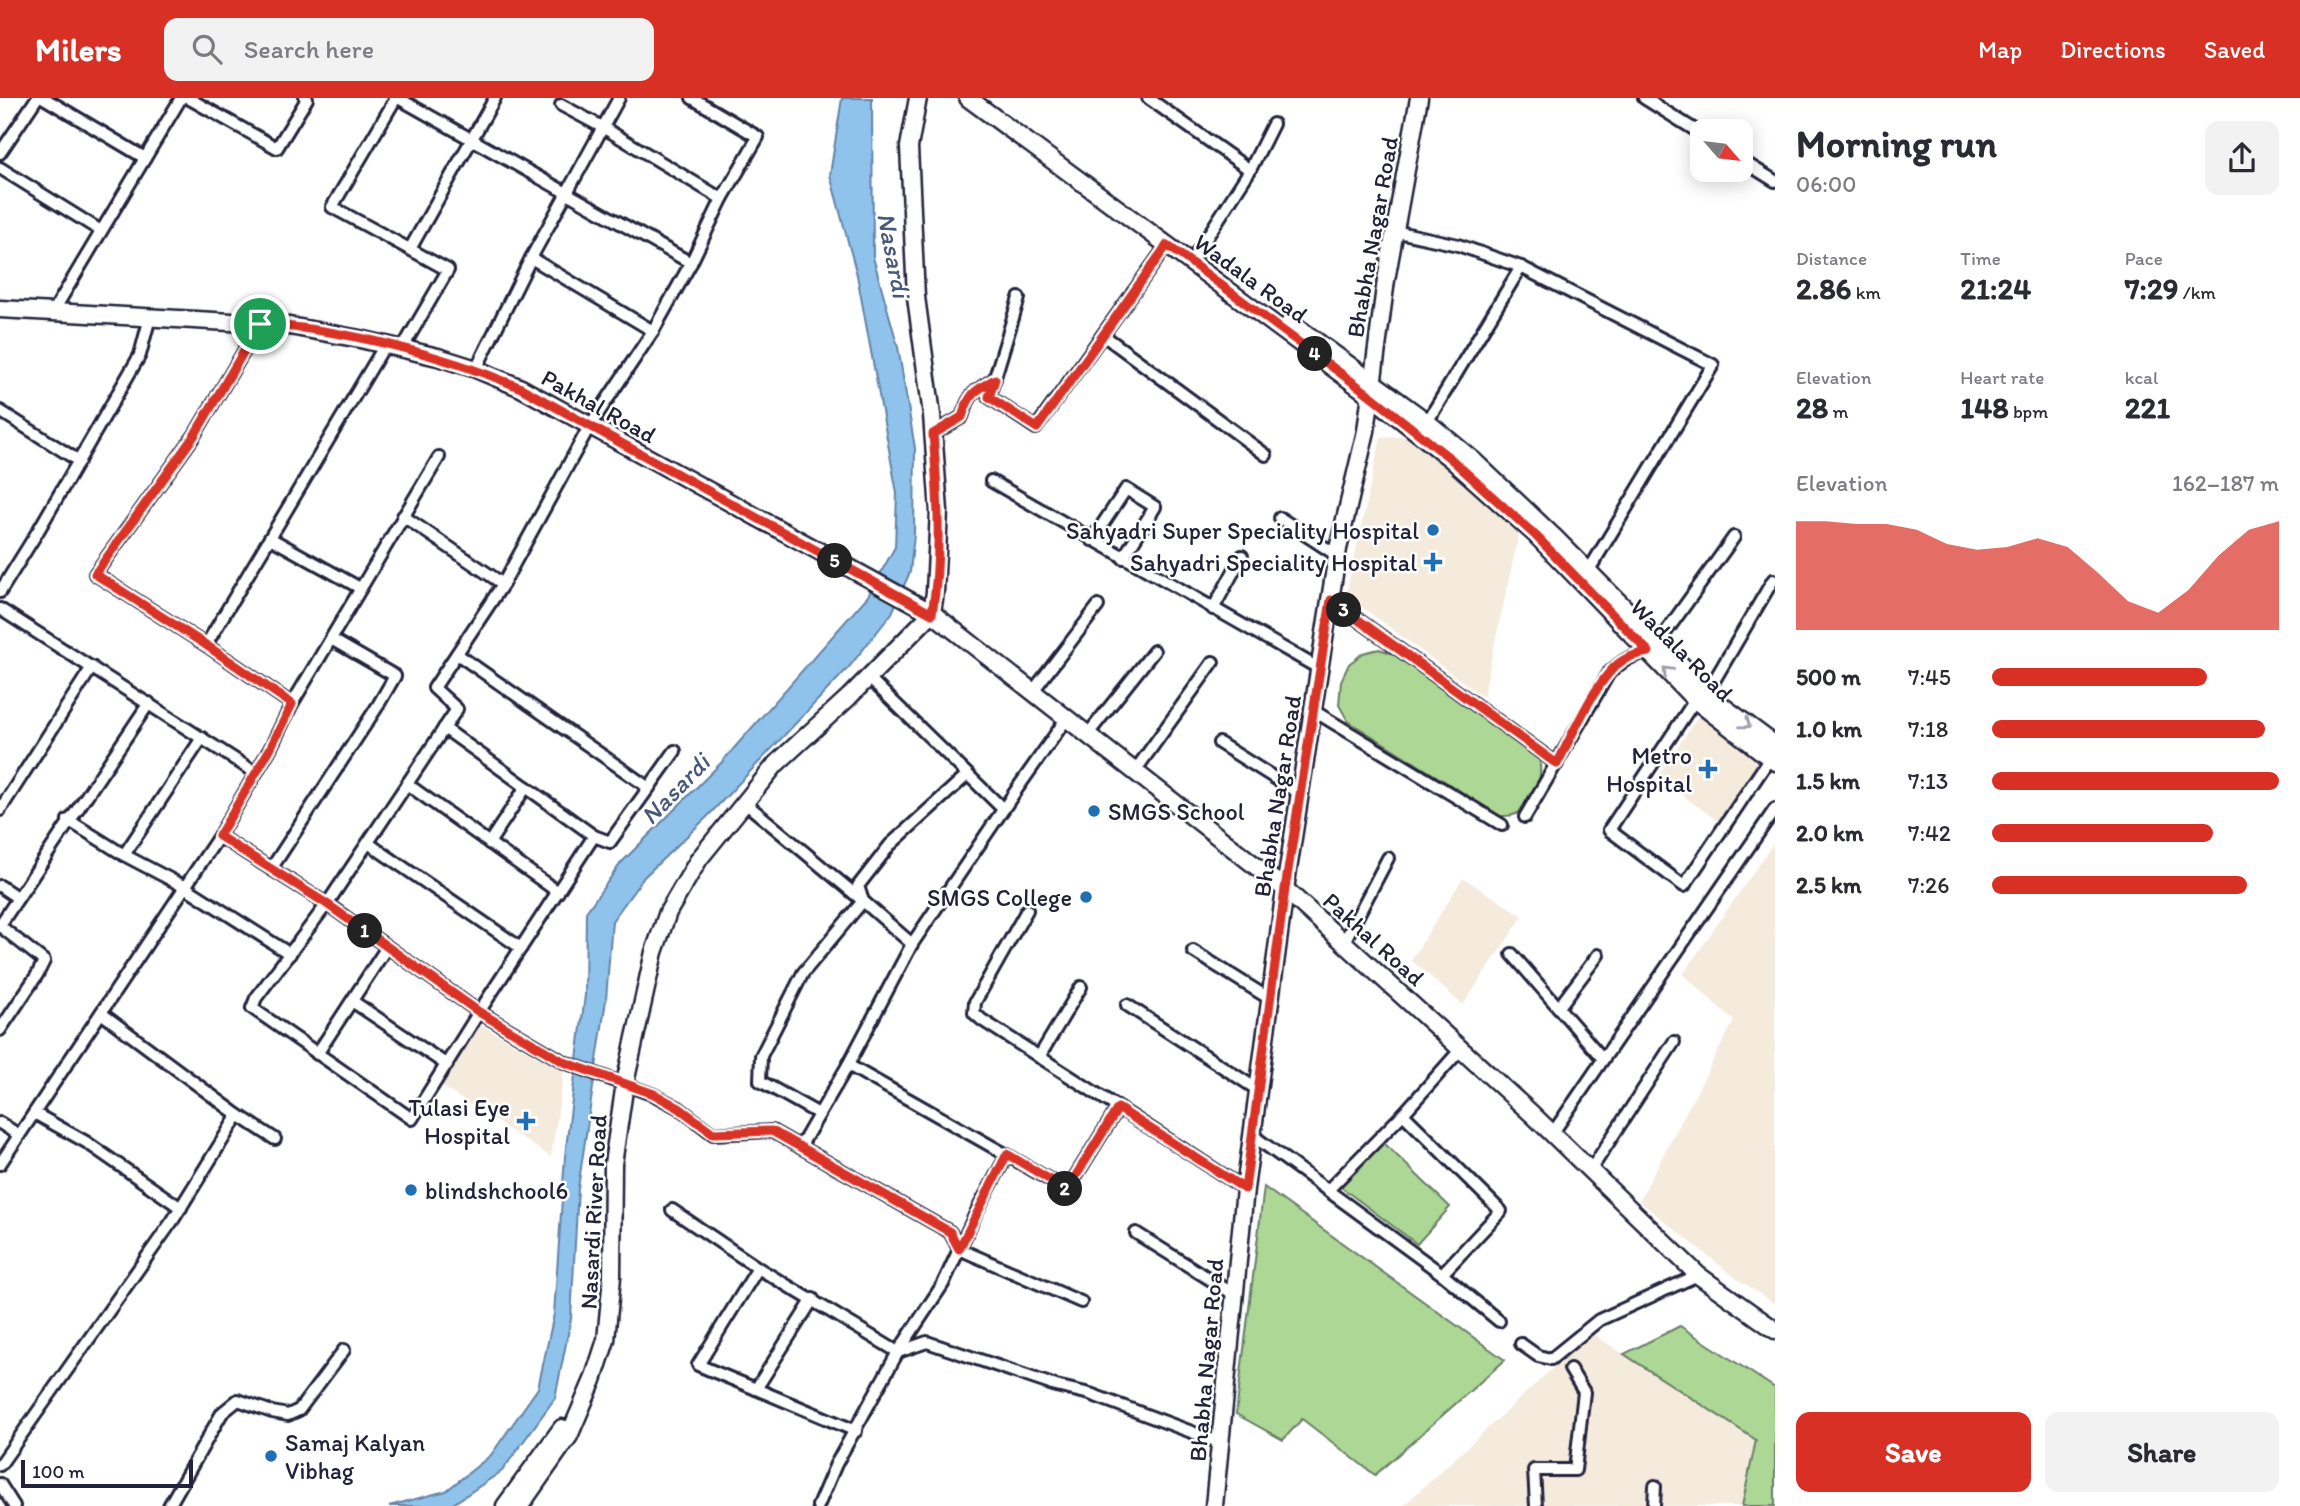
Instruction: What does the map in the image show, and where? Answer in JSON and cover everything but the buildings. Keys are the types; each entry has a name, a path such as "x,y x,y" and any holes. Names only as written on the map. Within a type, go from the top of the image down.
{"street":[{"path":"0,153 37,98"},
{"path":"44,98 145,158"},
{"path":"53,312 181,98"},
{"path":"187,98 277,148 307,99 305,98"},
{"path":"402,349 448,270 332,207 397,98 691,263"},
{"path":"410,249 495,98"},
{"path":"476,369 531,258 619,98"},
{"path":"594,836 412,1119 252,1008 256,998 327,904 457,709 434,688 503,584 589,427 653,331 691,263 722,199 758,137 692,98"},
{"path":"918,98 909,147 916,297 933,434 939,511 935,592 926,610"},
{"name":"Wadala Road","path":"968,98 1167,245 1193,258"},
{"name":"Wadala Road","path":"982,98 1370,388 1536,536 1585,576"},
{"path":"1148,98 1251,170"},
{"name":"Bhabha Nagar Road","path":"1214,1506 1245,1189 1285,889 1338,549 1366,431 1394,231 1419,98"},
{"path":"1644,98 1690,127"},
{"path":"561,105 722,199"},
{"path":"1193,258 1251,170 1273,124"},
{"path":"0,167 101,231"},
{"path":"1754,168 1775,181"},
{"path":"1394,231 1458,245 1521,267 1713,365 1585,576"},
{"path":"1019,298 989,397 1037,428 1167,245"},
{"path":"531,258 653,331"},
{"path":"1427,422 1521,267"},
{"name":"Pakhal Road","path":"0,309 284,325 385,345 476,369 521,388 926,610 1285,889 1552,1134 1698,1275 1775,1330"},
{"path":"0,592 140,355 150,317"},
{"path":"260,324 194,436 95,574 292,704"},
{"path":"1103,335 1266,455"},
{"path":"206,645 385,345"},
{"path":"933,434 962,417 968,397 995,379"},
{"name":"Wadala Road","path":"1370,388 1427,422 1474,460 1654,648 1702,695 1773,755"},
{"path":"0,411 79,461"},
{"path":"0,1164 219,836 292,704 439,457"},
{"path":"991,481 1320,669"},
{"path":"1092,540 1126,489 1156,507 1123,558"},
{"path":"402,516 503,584"},
{"path":"1280,518 1338,556"},
{"path":"1525,817 1609,673 1620,662 1654,648 1734,537"},
{"path":"270,538 360,588"},
{"path":"1213,609 1242,556"},
{"path":"1773,580 1702,695 1609,830 1684,886 1773,755"},
{"path":"1331,600 1557,764"},
{"path":"1033,691 1098,606"},
{"path":"0,609 256,773"},
{"name":"Nasardi River Road","path":"520,1506 569,1436 602,1357 610,1322 613,1164 618,1081 668,912 699,859 776,764 868,677 926,610"},
{"path":"271,869 377,708 395,676 331,639"},
{"path":"1088,734 1154,651"},
{"path":"457,654 649,788"},
{"path":"1135,771 1213,662"},
{"path":"0,810 92,667"},
{"path":"868,677 1003,809"},
{"path":"0,1030 44,961 0,925 149,703"},
{"path":"1314,711 1502,825"},
{"path":"800,1147 848,1065 912,944 1068,718"},
{"path":"444,728 594,836 610,842 675,751"},
{"path":"124,855 202,738"},
{"path":"1219,743 1300,794"},
{"path":"863,901 858,886 890,845 967,775"},
{"path":"407,784 558,891"},
{"path":"489,843 526,787"},
{"path":"744,802 912,944"},
{"path":"1552,1134 1775,809"},
{"path":"68,820 124,855 185,887 290,954"},
{"path":"219,836 327,904 479,1012 564,1062 654,1094 679,1108 713,1133 772,1131 950,1232 959,1249 1081,1302"},
{"path":"368,843 521,948"},
{"path":"1344,943 1388,858"},
{"path":"0,886 18,898"},
{"path":"820,1114 760,1081 761,1056 803,973 863,901"},
{"path":"1027,910 975,1002 974,1013 1245,1189"},
{"path":"317,1054 387,947"},
{"path":"1193,951 1270,999"},
{"path":"1512,954 1603,1059"},
{"path":"1559,1007 1598,955"},
{"path":"1039,1056 1081,987"},
{"path":"352,1001 447,1065"},
{"path":"1127,1004 1258,1090"},
{"path":"101,1013 238,1115 275,1139"},
{"path":"1590,1171 1674,1042"},
{"path":"1328,1189 1403,1114 1461,1049"},
{"path":"848,1065 1067,1190 1118,1108"},
{"path":"34,1113 86,1142 181,1208"},
{"path":"1403,1114 1501,1212 1442,1274"},
{"path":"0,1465 181,1208 238,1115"},
{"path":"0,1123 19,1135"},
{"path":"1252,1135 1442,1274 1499,1321"},
{"path":"818,1506 836,1464 898,1352 943,1284 1007,1154"},
{"path":"672,1210 758,1268 898,1352"},
{"path":"1136,1233 1235,1295"},
{"path":"758,1268 698,1365 856,1431"},
{"path":"1521,1344 1538,1356 1551,1359 1599,1320 1698,1275"},
{"path":"757,1389 813,1299"},
{"path":"898,1352 927,1342 1056,1386 1090,1394 1221,1443"},
{"path":"169,1506 222,1413 238,1400 288,1415 299,1410 344,1350"},
{"path":"1536,1506 1534,1470 1574,1470 1584,1392 1570,1369"},
{"path":"505,1506 558,1432 580,1412"},
{"path":"0,1484 14,1506"},
{"path":"1654,1506 1655,1486"}],"shaded area":[{"name":"Sahyadri Speciality Hospital","path":"1410,436 1520,529 1483,697 1346,595 1381,437"},
{"name":"Metro Hospital","path":"1699,715 1759,761 1718,821 1657,777"},
{"path":"1775,841 1775,1304 1736,1278 1639,1201 1734,1021 1683,974"},
{"path":"1463,878 1523,916 1463,1005 1411,960"},
{"name":"Tulasi Eye Hospital","path":"481,1025 564,1072 551,1157 441,1086"},
{"path":"1591,1333 1756,1440 1742,1506 1403,1506"}],"green space":[{"path":"1379,649 1397,655 1539,758 1538,786 1532,799 1520,812 1500,816 1348,721 1339,705 1341,681 1349,664 1363,653"},
{"path":"1383,1142 1450,1207 1417,1244 1338,1185"},
{"path":"1264,1187 1505,1360 1375,1475 1302,1419 1283,1440 1236,1414"},
{"path":"1680,1326 1775,1388 1775,1506 1742,1506 1756,1440 1624,1354"}],"water":[{"path":"842,98 872,98 873,257 898,347 915,448 914,535 910,572 892,613 849,667 707,817 644,877 612,921 606,1000 578,1188 571,1319 555,1398 502,1471 450,1506 389,1506 446,1491 491,1455 538,1388 554,1314 565,1156 585,995 586,912 621,863 721,763 868,596 895,547 897,493 857,275 830,175"}],"place":[{"name":"Sahyadri Super Speciality Hospital","path":"1433,530"},
{"name":"Sahyadri Speciality Hospital","path":"1433,562"},
{"name":"Metro Hospital","path":"1708,769"},
{"name":"SMGS School","path":"1094,811"},
{"name":"SMGS College","path":"1086,897"},
{"name":"Tulasi Eye Hospital","path":"526,1121"},
{"name":"blindshchool6","path":"411,1190"},
{"name":"Samaj Kalyan Vibhag","path":"271,1456"}],"route":[{"path":"1167,245 1370,395 1451,459 1536,536 1649,652 1633,655 1620,662 1609,673 1598,688 1557,764 1331,600 1285,889 1245,1189 1118,1108 1067,1190 1007,1154 959,1249 950,1232 772,1131 713,1133 679,1108 654,1094 564,1062 479,1012 327,904 219,836 270,749 292,704 95,574 194,436 260,324 284,325 360,339 438,358 476,369 521,388 932,614 939,511 933,434 962,417 968,397 995,379 989,397 1037,428 1167,245"}],"water label":[{"name":"Nasardi","path":"894,255"},
{"name":"Nasardi","path":"675,789"}]}
